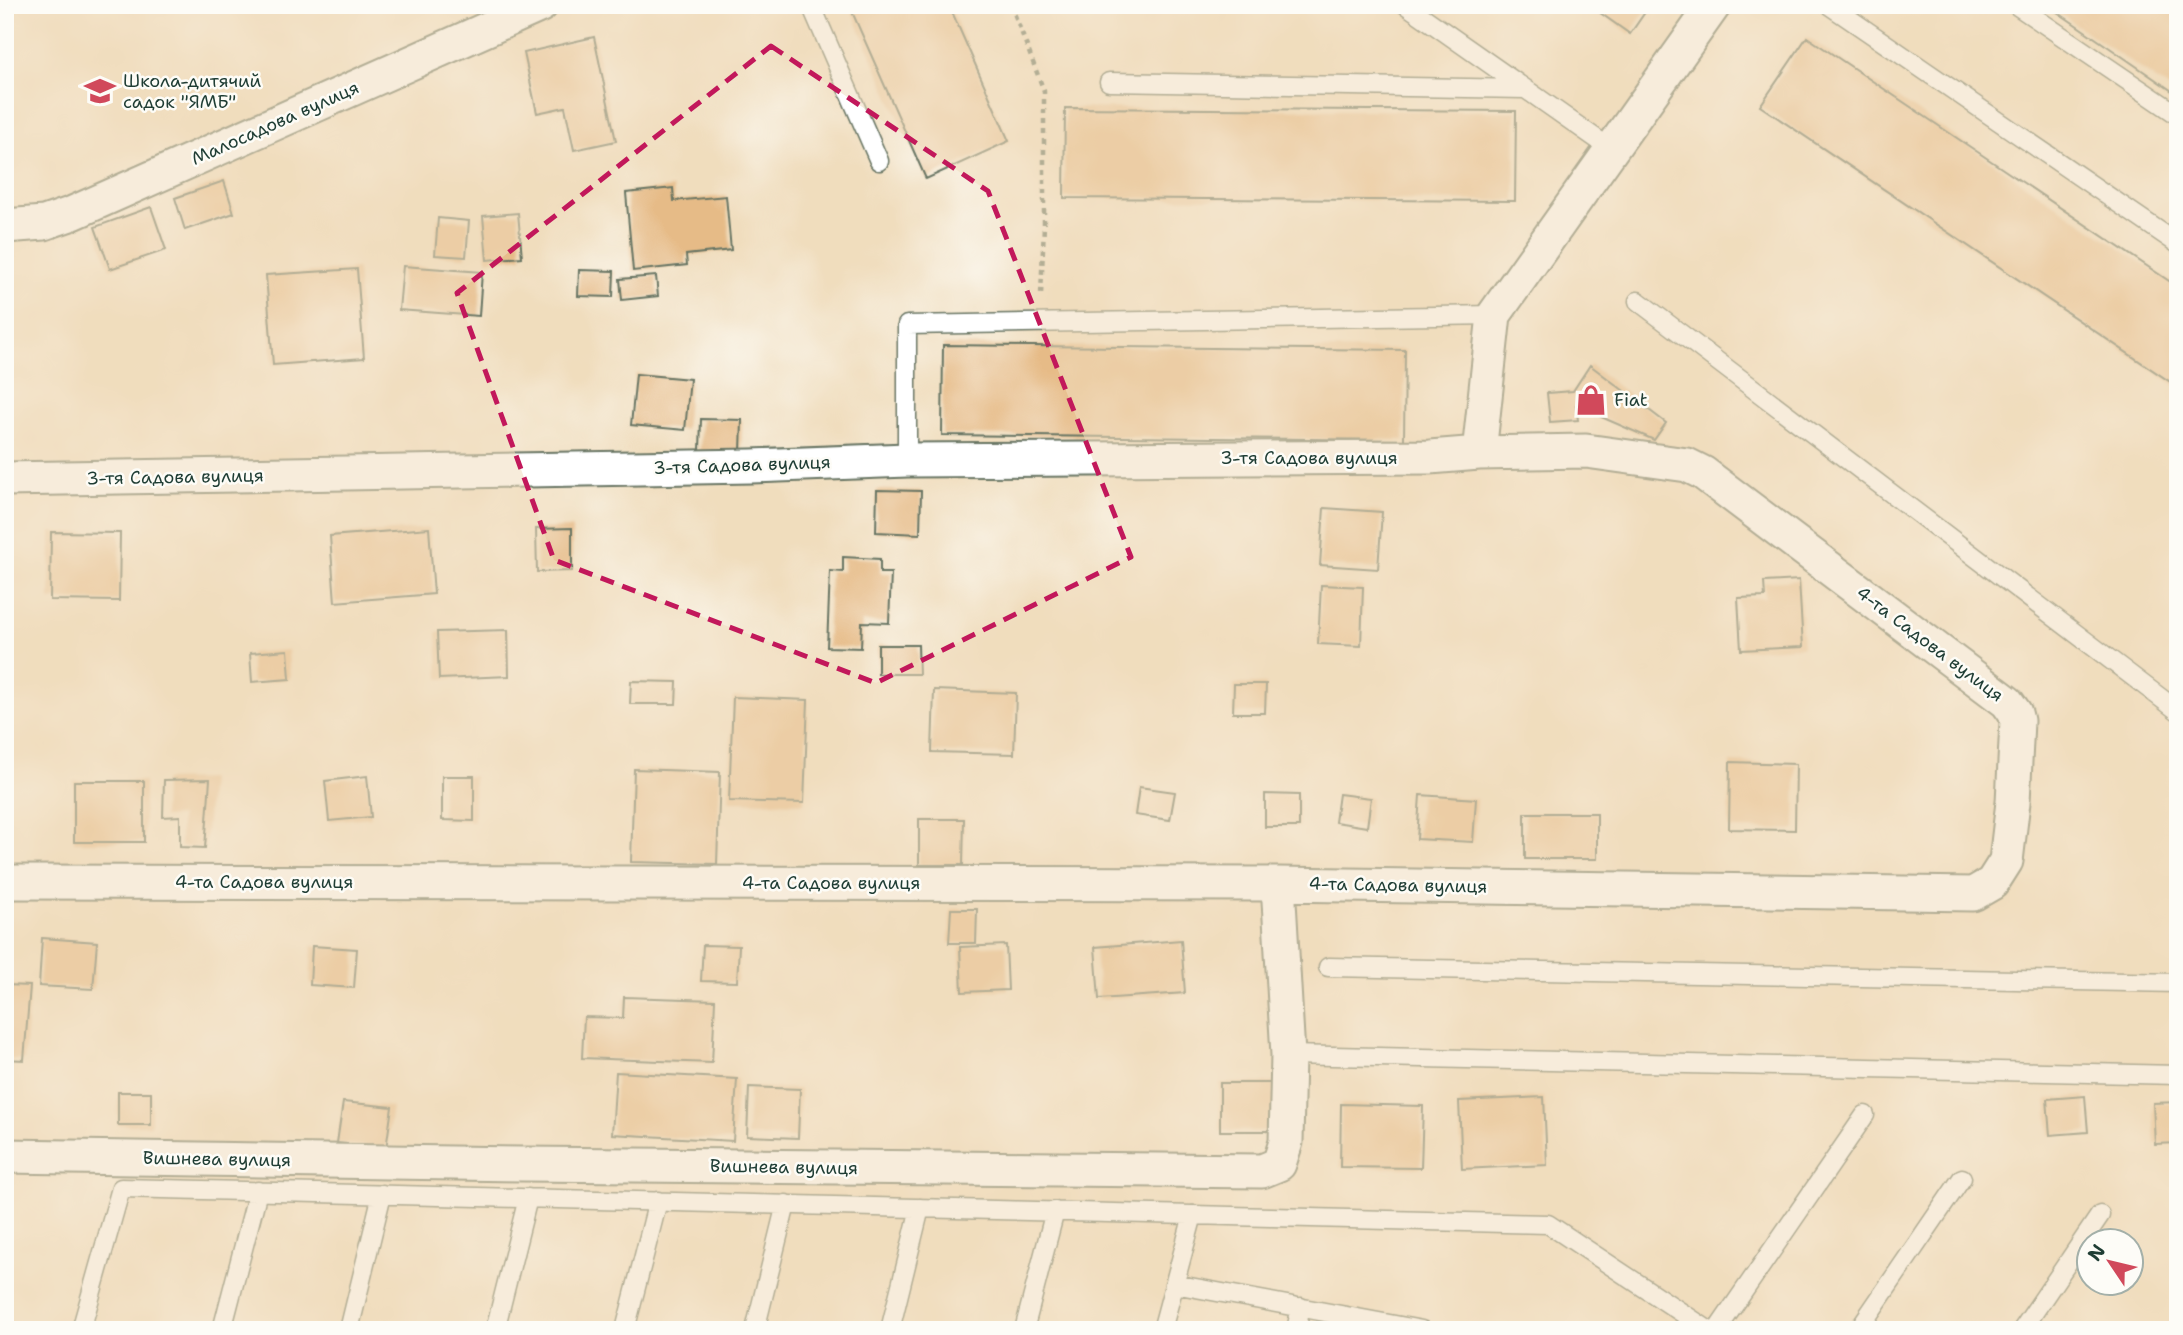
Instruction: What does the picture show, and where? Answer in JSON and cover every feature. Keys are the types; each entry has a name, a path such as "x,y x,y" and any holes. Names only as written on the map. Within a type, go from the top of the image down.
{"street":[{"name":"Малосадова вулиця","path":"5,226 44,223 73,213 541,5"},
{"path":"1479,453 1494,315 1714,5"},
{"name":"4-та Садова вулиця","path":"5,882 1278,884 1973,894 1992,883 2006,861 2013,802 2017,720 2007,702 1703,472 1686,465 1586,451 1479,453"},
{"name":"3-тя Садова вулиця","path":"5,479 751,466 907,460 1430,457 1479,453"},
{"name":"Вишнева вулиця","path":"5,1156 565,1165 1262,1171 1279,1164 1286,1143 1288,1055 1278,884"}],"lane":[{"path":"811,5 879,161"},
{"path":"1406,5 1611,149"},
{"path":"1829,5 2178,244"},
{"path":"2016,5 2178,115"},
{"path":"1109,82 1525,89"},
{"path":"1639,301 2178,711"},
{"path":"907,460 907,325 1494,315"},
{"path":"1328,967 2178,983"},
{"path":"1288,1055 2178,1075"},
{"path":"1717,1330 1865,1115"},
{"path":"1858,1330 1962,1178"},
{"path":"81,1330 121,1188 1548,1224 1708,1330"},
{"path":"222,1330 258,1191"},
{"path":"349,1330 382,1194"},
{"path":"495,1330 528,1198"},
{"path":"625,1330 657,1201"},
{"path":"755,1330 786,1204"},
{"path":"890,1330 920,1208"},
{"path":"1024,1330 1055,1211"},
{"path":"1162,1330 1193,1215"},
{"path":"2022,1330 2100,1215"},
{"path":"1174,1284 1422,1330"},
{"path":"1296,1330 1301,1307"}],"path":[{"path":"1011,5 1044,91 1044,225 1040,324"}],"highlighted area":[{"path":"771,46 988,191 1131,557 876,683 554,560 457,293"}],"building":[{"path":"849,5 949,5 1009,141 926,179"},
{"path":"1589,5 1650,5 1630,34"},
{"path":"2047,5 2178,5 2178,95 2120,55"},
{"path":"594,37 616,141 574,150 565,107 537,113 524,53"},
{"path":"1807,37 2178,287 2178,387 1760,106"},
{"path":"1065,108 1516,111 1515,201 1064,198"},
{"path":"224,181 234,213 185,230 175,198"},
{"path":"673,188 674,201 726,196 731,250 686,255 687,265 633,271 626,193"},
{"path":"151,207 166,250 110,269 95,227"},
{"path":"518,213 522,257 487,260 483,216"},
{"path":"438,218 469,221 466,257 435,255"},
{"path":"403,266 482,272 479,316 399,310"},
{"path":"357,269 364,358 273,365 266,275"},
{"path":"579,270 614,271 613,297 578,296"},
{"path":"656,276 658,296 622,300 620,279"},
{"path":"943,345 1405,350 1404,440 942,435"},
{"name":"Fiat","path":"1590,365 1666,423 1654,440 1576,406 1578,420 1550,422 1547,393 1573,391"},
{"path":"636,374 690,379 685,430 631,425"},
{"path":"701,419 742,420 741,452 700,451"},
{"path":"877,490 921,491 920,534 876,532"},
{"path":"1324,508 1382,512 1378,569 1320,565"},
{"path":"429,528 434,594 335,602 330,536"},
{"path":"572,528 572,571 537,572 536,529"},
{"path":"51,532 120,533 119,601 50,600"},
{"path":"843,557 880,559 880,573 891,573 889,623 862,622 861,648 827,647 830,571 843,572"},
{"path":"1799,580 1803,647 1741,650 1738,598 1765,597 1764,582"},
{"path":"1321,585 1363,587 1361,646 1318,644"},
{"path":"508,630 509,676 439,679 437,632"},
{"path":"878,645 918,645 919,674 878,674"},
{"path":"288,650 290,679 252,682 250,653"},
{"path":"631,681 677,682 676,704 630,704"},
{"path":"1234,684 1266,684 1265,713 1233,713"},
{"path":"934,690 1016,693 1014,754 932,752"},
{"path":"733,697 808,700 804,803 729,801"},
{"path":"1730,762 1796,764 1795,830 1729,829"},
{"path":"634,769 720,772 717,864 631,862"},
{"path":"367,776 371,817 329,821 325,781"},
{"path":"442,776 474,776 474,821 442,820"},
{"path":"210,779 205,848 180,847 180,816 163,817 164,780"},
{"path":"74,781 144,781 144,842 74,842"},
{"path":"1139,787 1175,792 1170,820 1135,815"},
{"path":"1265,794 1299,795 1299,827 1265,827"},
{"path":"1339,794 1371,798 1367,827 1335,822"},
{"path":"1420,795 1476,799 1473,842 1417,839"},
{"path":"1525,813 1597,813 1597,859 1525,859"},
{"path":"919,819 964,819 963,865 919,865"},
{"path":"951,909 977,909 976,943 949,943"},
{"path":"42,938 97,942 93,989 39,986"},
{"path":"1181,940 1185,993 1099,999 1095,947"},
{"path":"703,945 739,946 737,982 701,981"},
{"path":"1006,945 1008,990 962,992 960,947"},
{"path":"312,946 357,949 354,988 310,985"},
{"path":"5,985 30,986 24,1060 5,1059"},
{"path":"624,997 715,1000 712,1063 582,1058 584,1017 623,1018"},
{"path":"616,1072 737,1079 733,1141 612,1134"},
{"path":"1220,1083 1275,1083 1275,1131 1220,1131"},
{"path":"749,1087 800,1089 798,1138 747,1136"},
{"path":"118,1092 151,1092 151,1125 118,1125"},
{"path":"2085,1096 2088,1132 2050,1135 2047,1099"},
{"path":"1544,1097 1547,1165 1462,1169 1459,1101"},
{"path":"343,1102 392,1107 386,1149 337,1143"},
{"path":"2178,1102 2178,1143 2155,1144 2153,1103"},
{"path":"1341,1104 1423,1106 1421,1168 1340,1167"}],"place":[{"name":"Школа-дитячий садок \"ЯМБ\"","path":"100,91"},
{"name":"Fiat","path":"1591,400"}]}
